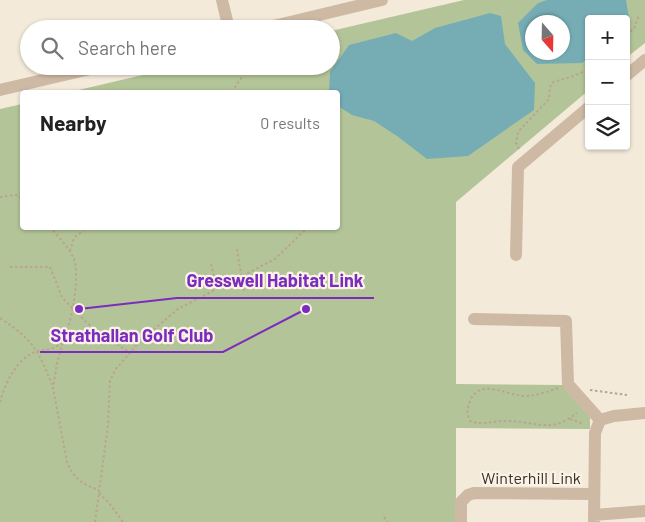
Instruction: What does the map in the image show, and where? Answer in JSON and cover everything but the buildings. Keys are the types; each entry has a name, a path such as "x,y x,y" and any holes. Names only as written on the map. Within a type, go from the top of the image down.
{"street":[{"path":"222,0 227,20"},
{"path":"299,20 382,0"},
{"path":"630,73 645,60"},
{"path":"0,90 64,75"},
{"path":"516,255 518,167 585,110"},
{"path":"474,320 566,320 568,384 600,420"},
{"path":"600,420 614,416 645,413"},
{"path":"600,420 595,433 594,518 645,511"},
{"name":"Winterhill Link","path":"461,522 461,502 468,495 474,493 594,494"}],"path":[{"path":"630,32 634,29 639,15"},
{"path":"526,160 516,143 518,132 549,99 550,87 553,82 585,71"},
{"path":"233,90 242,75"},
{"path":"0,197 16,195 20,197"},
{"path":"53,230 70,251 77,268 75,293 67,331 57,362 53,386"},
{"path":"70,251 70,244 84,230"},
{"path":"95,522 108,425 110,381 115,370 141,340 178,309 275,259 304,230"},
{"path":"236,250 244,292"},
{"path":"211,264 217,288"},
{"path":"10,267 50,267 62,297 98,333 129,352"},
{"path":"0,318 19,331 31,342 37,351 53,386 64,446 71,471 84,484 99,492 123,522"},
{"path":"0,402 7,382 23,360 37,351 54,348 61,343 67,331"},
{"path":"560,387 534,396 516,396 497,389 478,391 473,395 467,413 470,421 476,423 488,424 506,420 552,425 569,419 581,411"},
{"path":"574,390 590,390 627,396"},
{"path":"569,419 584,424"},
{"path":"384,516 387,522"}],"green space":[{"path":"464,0 645,0 645,43 630,55 630,15 585,15 585,93 456,202 456,384 563,385 590,414 590,429 456,428 456,522 0,522 0,109 20,104 20,230 340,230 340,90 79,90 143,75 340,75 340,29"}],"water":[{"path":"547,0 626,0 628,15 585,15 585,61 582,63 537,64 533,60 570,60 570,15 526,15 538,3"},
{"path":"490,13 501,16 505,44 535,83 534,110 468,156 427,159 374,121 352,115 340,107 340,90 329,90 330,75 340,75 340,58 349,45 396,33 412,41 435,28"},
{"path":"525,16 525,52 523,50 518,23"}],"place":[{"name":"Gresswell Habitat Link","path":"79,309"},
{"name":"Strathallan Golf Club","path":"306,309"}]}
